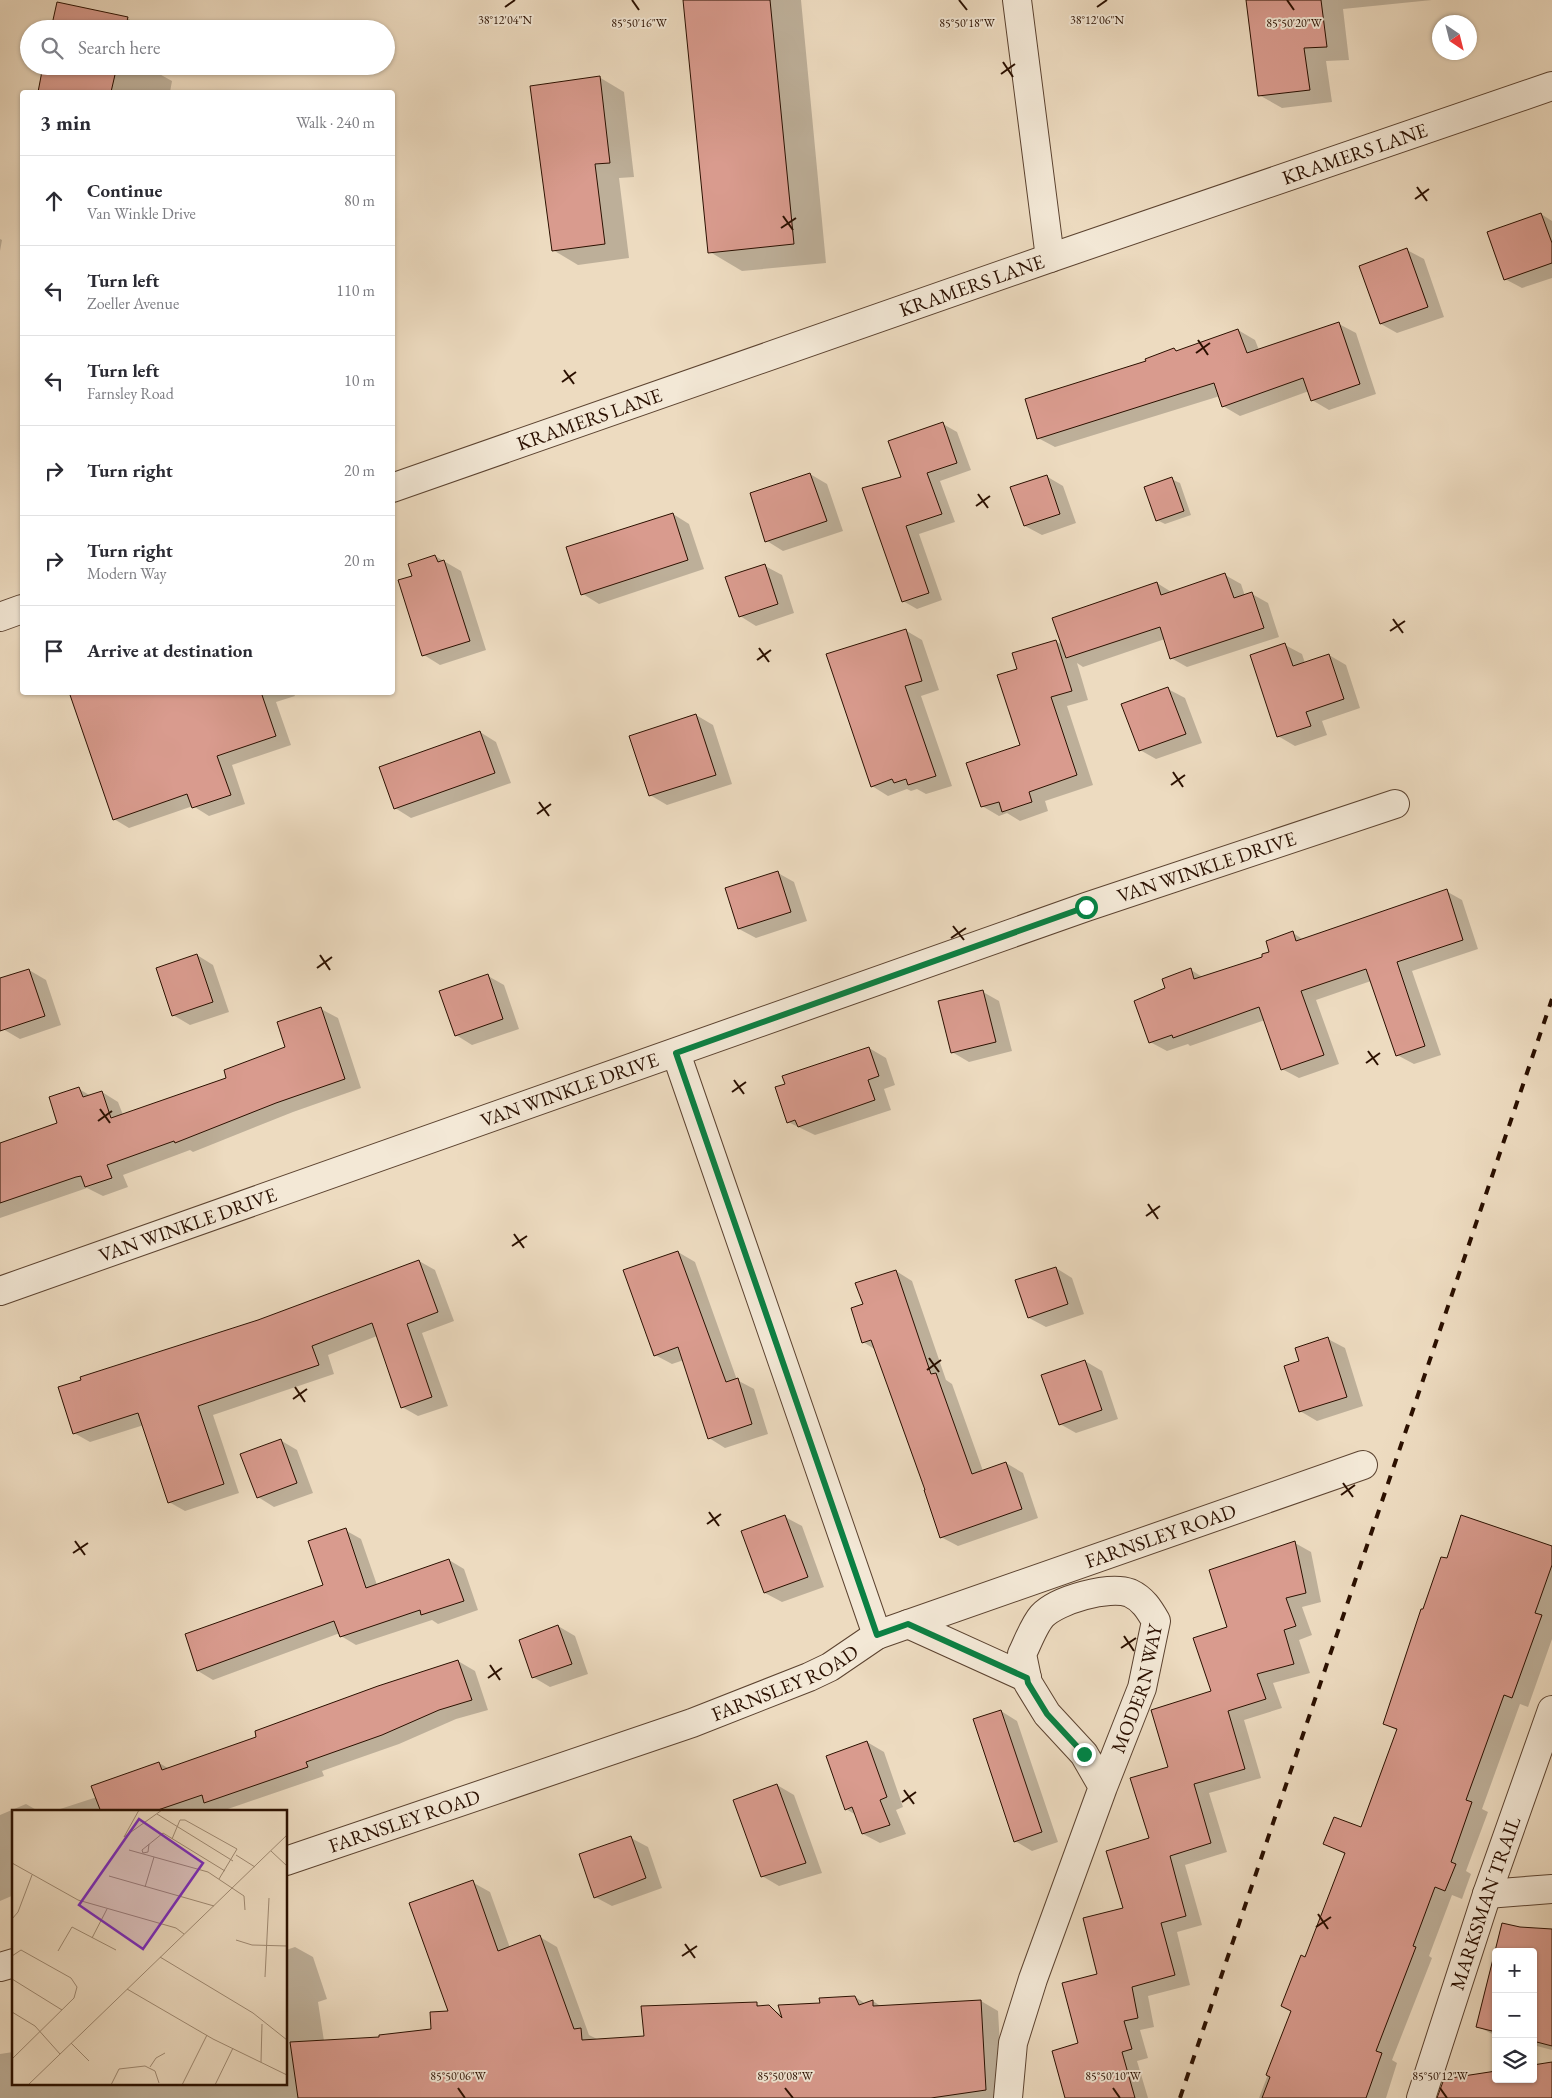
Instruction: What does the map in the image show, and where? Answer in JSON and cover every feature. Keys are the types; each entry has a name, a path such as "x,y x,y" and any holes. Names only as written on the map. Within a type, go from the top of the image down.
{"street":[{"path":"1017,0 1050,258"},
{"name":"KRAMERS LANE","path":"395,487 1050,258 1552,86"},
{"path":"0,617 20,610"},
{"name":"VAN WINKLE DRIVE","path":"0,1291 1086,907 1395,804"},
{"path":"676,1053 877,1635"},
{"name":"FARNSLEY ROAD","path":"288,1859 692,1723 809,1678 830,1667 877,1635 1363,1465"},
{"name":"MODERN WAY","path":"1008,2098 1012,2043 1032,1979 1142,1688 1156,1621 1146,1604 1129,1593 1103,1590 1068,1600 1042,1616 1022,1654 1028,1683 1047,1714 1084,1754 1103,1788"},
{"path":"908,1624 1027,1678"},
{"name":"MARKSMAN TRAIL","path":"1421,2098 1487,1894 1552,1710"},
{"path":"1487,1894 1552,1889"}],"building":[{"path":"683,0 770,0 794,244 708,253"},
{"path":"1246,0 1321,0 1327,47 1304,48 1310,90 1258,96"},
{"path":"57,2 128,17 127,20 53,20"},
{"path":"41,75 115,75 111,90 38,90"},
{"path":"600,76 610,163 595,164 605,244 552,251 530,86"},
{"path":"1541,213 1552,243 1552,263 1504,280 1487,232"},
{"path":"1407,248 1428,307 1380,324 1359,266"},
{"path":"1339,322 1360,384 1311,401 1303,378 1222,407 1214,383 1037,439 1025,399 1146,361 1145,359 1174,348 1176,351 1238,329 1247,353"},
{"path":"943,422 957,463 927,473 942,514 906,526 929,593 902,602 862,488 901,477 888,441"},
{"path":"810,473 827,521 765,542 750,493"},
{"path":"1047,475 1060,514 1024,526 1010,487"},
{"path":"1172,477 1184,511 1156,521 1144,487"},
{"path":"673,513 688,560 581,595 566,547"},
{"path":"435,555 438,562 444,560 470,641 422,656 398,580 412,576 408,564"},
{"path":"765,564 778,604 739,617 725,577"},
{"path":"1225,573 1234,598 1252,592 1264,628 1170,659 1160,627 1066,658 1052,618 1157,582 1161,595"},
{"path":"906,629 922,681 905,686 936,776 908,785 906,779 894,783 892,779 871,787 826,654"},
{"path":"1056,640 1072,691 1051,697 1077,775 1029,792 1032,802 1002,812 999,802 981,807 966,763 1020,745 997,675 1017,669 1012,653"},
{"path":"1285,643 1293,666 1329,654 1344,699 1306,712 1311,726 1277,737 1250,655"},
{"path":"1168,687 1186,734 1139,751 1121,704"},
{"path":"70,695 262,695 276,736 217,756 231,795 192,808 187,794 113,820"},
{"path":"696,714 716,775 649,796 629,736"},
{"path":"480,731 495,773 394,809 379,767"},
{"path":"778,871 791,912 738,929 725,888"},
{"path":"1447,889 1463,940 1397,962 1425,1046 1396,1056 1366,969 1301,991 1324,1055 1281,1070 1259,1007 1173,1038 1172,1035 1149,1043 1134,1001 1165,988 1162,979 1191,968 1194,979 1262,957 1262,954 1269,952 1266,941 1293,931 1296,941"},
{"path":"197,954 213,1002 172,1016 156,968"},
{"path":"29,969 45,1016 0,1031 0,978"},
{"path":"488,974 503,1019 455,1036 439,991"},
{"path":"983,990 996,1042 951,1053 938,1001"},
{"path":"321,1007 345,1079 276,1103 175,1143 174,1141 107,1165 112,1178 85,1187 81,1176 76,1177 0,1203 0,1143 57,1123 49,1097 79,1087 83,1097 102,1091 111,1118 226,1078 224,1070 285,1047 277,1022"},
{"path":"869,1047 879,1076 868,1080 875,1100 798,1127 795,1120 787,1123 775,1087 785,1084 782,1076"},
{"path":"678,1251 726,1382 738,1378 752,1424 708,1439 678,1347 654,1356 623,1270"},
{"path":"419,1260 438,1312 407,1324 432,1397 401,1408 372,1323 312,1346 319,1365 198,1406 224,1484 168,1503 138,1413 73,1434 58,1387 81,1380 80,1377 258,1320"},
{"path":"1056,1267 1068,1304 1028,1318 1015,1280"},
{"path":"896,1270 931,1374 936,1373 972,1474 1006,1462 1022,1509 940,1538 925,1490 871,1340 862,1343 851,1308 863,1304 855,1283"},
{"path":"1328,1337 1347,1397 1299,1412 1284,1366 1299,1361 1295,1348"},
{"path":"1085,1360 1102,1410 1059,1425 1041,1375"},
{"path":"281,1439 297,1483 257,1498 240,1454"},
{"path":"785,1515 808,1577 764,1593 741,1531"},
{"path":"1461,1515 1552,1546 1552,1565 1535,1613 1542,1615 1512,1698 1504,1695 1466,1800 1472,1802 1451,1862 1456,1864 1445,1891 1435,1887 1413,1946 1416,1947 1376,2051 1382,2053 1366,2098 1262,2098 1270,2077 1266,2075 1291,2011 1281,2006 1301,1955 1305,1957 1345,1853 1323,1844 1334,1817 1361,1827 1397,1729 1383,1724 1421,1609 1423,1609 1441,1557 1447,1558"},
{"path":"346,1528 366,1588 449,1559 464,1601 421,1615 420,1610 340,1637 334,1621 197,1671 185,1634 323,1585 308,1541"},
{"path":"1295,1541 1306,1593 1286,1598 1296,1626 1284,1630 1294,1664 1257,1674 1266,1699 1228,1711 1245,1769 1194,1784 1211,1843 1170,1856 1186,1916 1161,1923 1175,1975 1132,1987 1138,2018 1124,2021 1132,2049 1122,2052 1135,2098 1065,2098 1052,2051 1078,2043 1062,1983 1097,1974 1083,1918 1123,1908 1106,1851 1149,1838 1130,1778 1168,1767 1151,1710 1211,1691 1193,1638 1227,1627 1209,1570"},
{"path":"558,1625 572,1664 532,1678 519,1640"},
{"path":"458,1660 472,1700 439,1710 382,1735 306,1762 308,1767 204,1803 202,1795 158,1810 100,1810 91,1786 159,1762 162,1770 256,1737 255,1731 378,1686"},
{"path":"1001,1710 1042,1832 1014,1842 973,1719"},
{"path":"867,1741 887,1797 880,1800 890,1825 862,1834 852,1807 845,1810 826,1756"},
{"path":"777,1784 806,1863 761,1877 733,1800"},
{"path":"631,1836 646,1878 594,1898 579,1854"},
{"path":"473,1880 498,1951 540,1935 574,2029 581,2028 582,2040 644,2036 641,2006 757,2002 757,2006 769,2005 782,2018 778,2005 820,2003 819,1998 855,1996 859,2005 873,2000 873,2006 981,2000 986,2090 931,2098 298,2098 290,2042 379,2037 379,2035 431,2029 430,2012 448,2011 409,1903"},
{"path":"1502,1923 1520,1927 1552,1929 1552,2046 1537,2042 1537,1948 1496,1948"},
{"path":"1492,1963 1492,2031 1476,2027"},
{"path":"1552,2062 1552,2098 1437,2098 1444,2079 1492,2072 1492,2083 1537,2083 1537,2064"}],"railway":[{"path":"1180,2098 1552,999"}],"route":[{"path":"1084,1754 1047,1714 1028,1683 1027,1678 908,1624 877,1635 676,1053 1086,907"}]}
